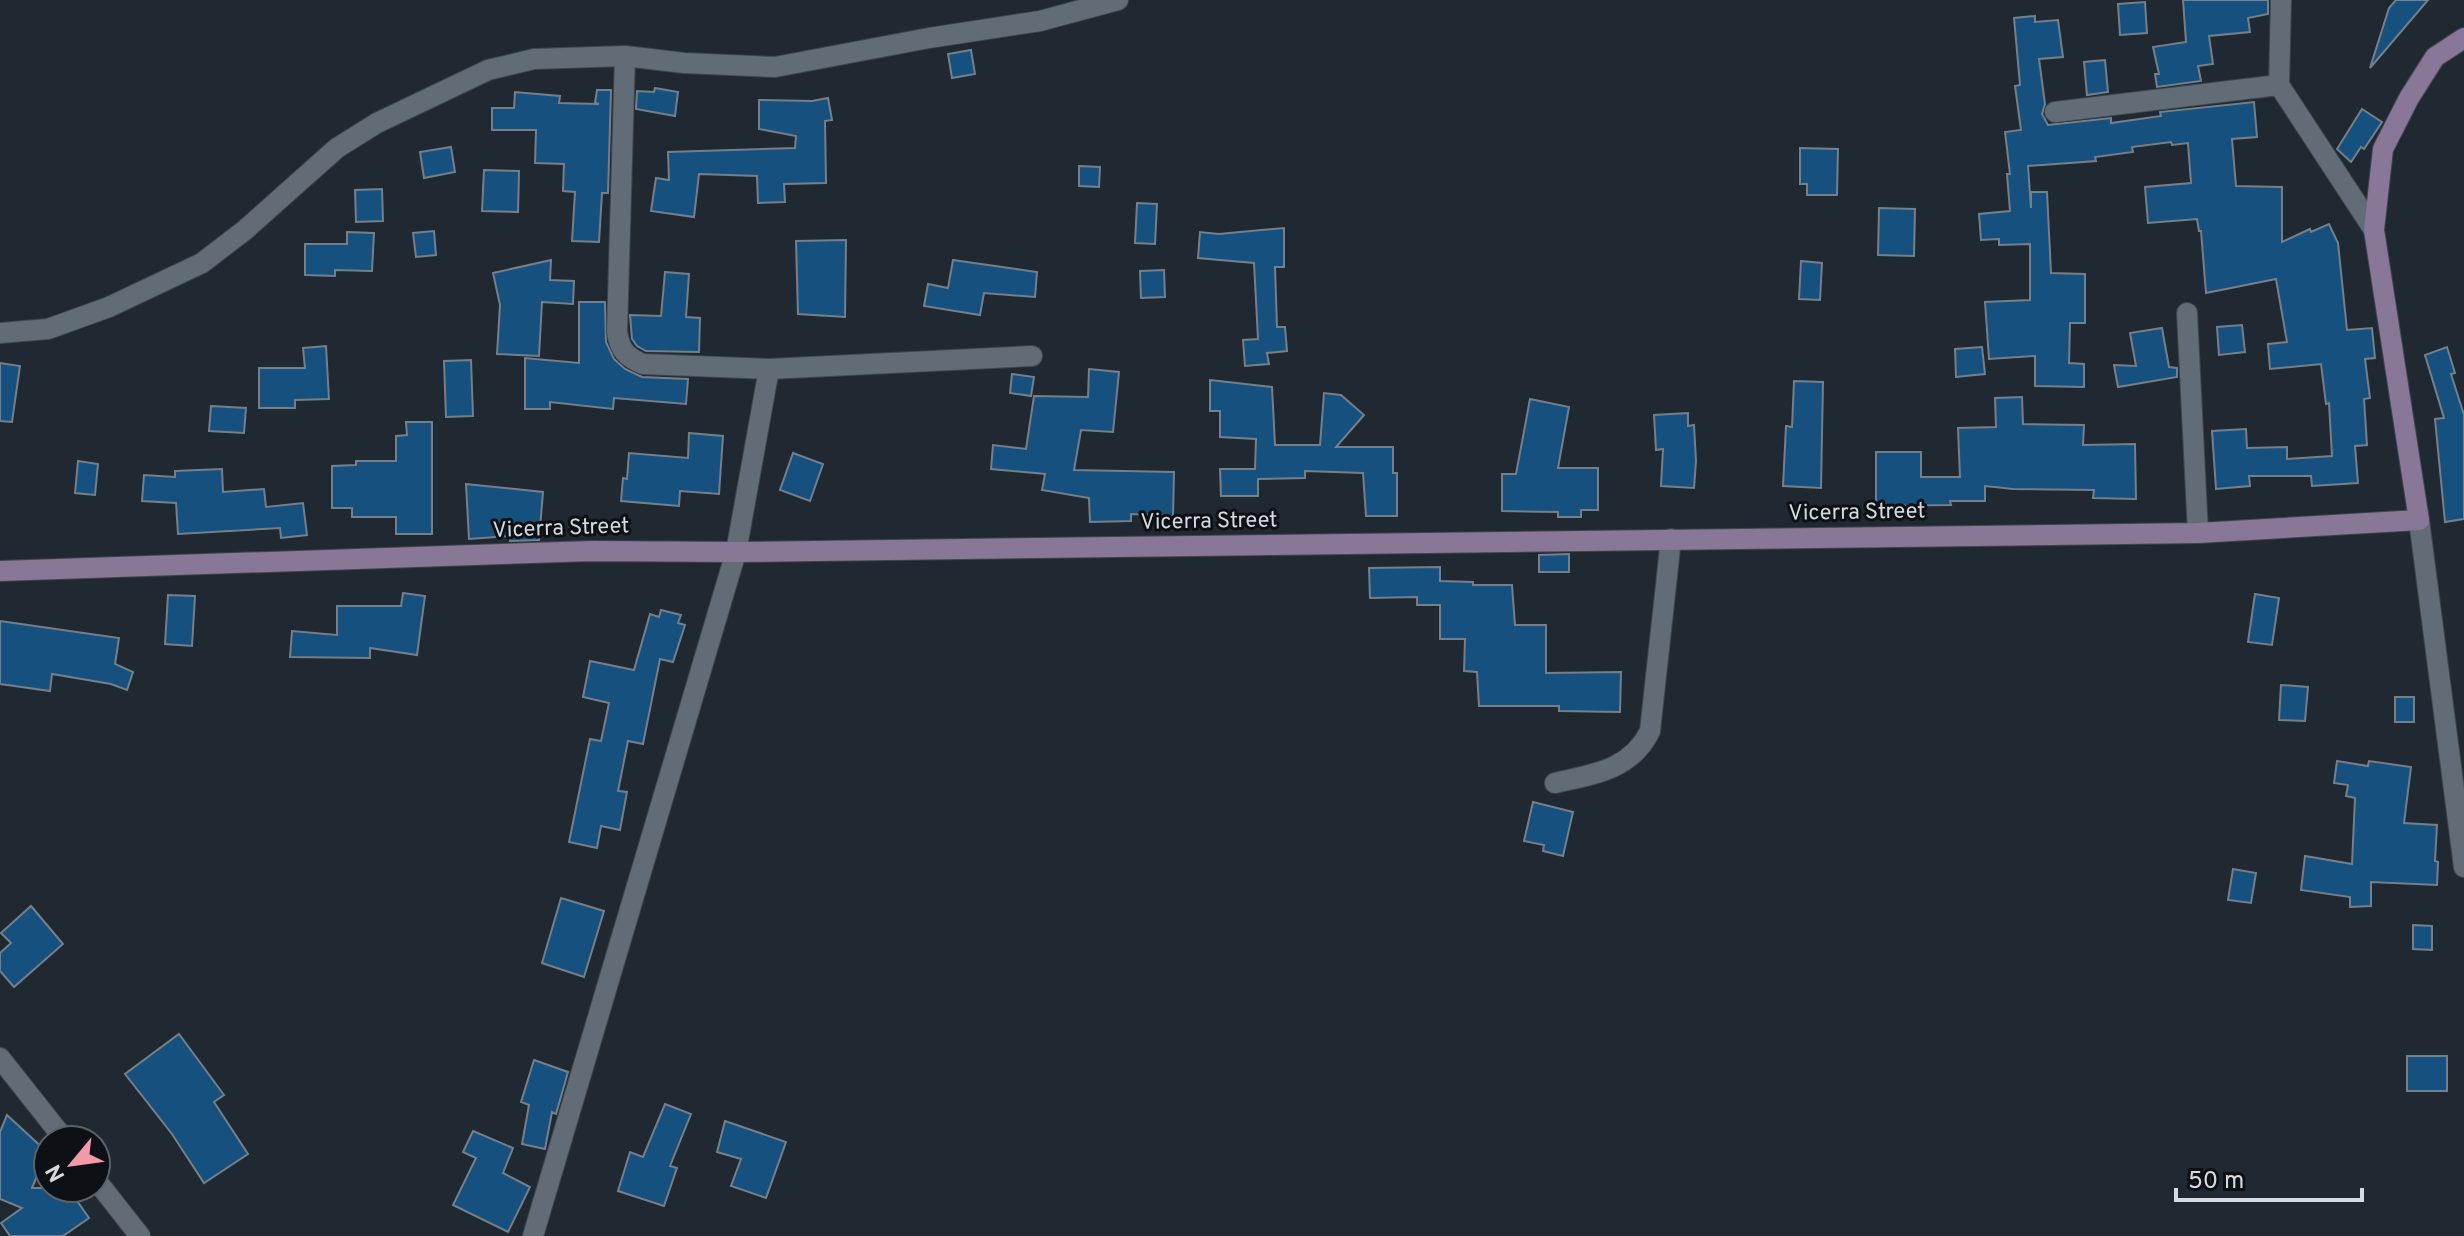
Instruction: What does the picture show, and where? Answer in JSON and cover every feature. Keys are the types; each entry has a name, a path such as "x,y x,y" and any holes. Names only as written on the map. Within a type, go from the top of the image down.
{"main road":[{"path":"2419,520 2374,230 2383,149 2409,98 2435,57 2464,38"},
{"name":"Vicerra Street","path":"0,571 592,551 736,552 2198,533 2419,520"}],"street":[{"path":"0,333 48,329 109,307 202,263 245,230 337,148 377,123 488,70 534,59 625,56 699,64 775,67 1040,21 1118,0"},
{"path":"2281,0 2279,85 2374,230"},
{"path":"625,56 617,332 619,345 631,359 643,364 769,369 1032,356"},
{"path":"2055,112 2279,85"},
{"path":"2187,313 2198,533"},
{"path":"533,1236 736,552 769,369"},
{"path":"2419,520 2464,867"},
{"path":"1555,783 1614,768 1630,759 1643,745 1650,731 1671,539"},
{"path":"0,1058 52,1124"},
{"path":"112,1200 140,1236"}],"building":[{"path":"2183,0 2268,0 2268,14 2248,18 2250,32 2209,36 2213,64 2198,66 2201,81 2157,87 2155,74 2159,74 2153,47 2186,42"},
{"path":"2396,0 2428,0 2370,68 2389,8"},
{"path":"2145,2 2147,33 2120,35 2118,4"},
{"path":"2035,16 2035,22 2058,20 2063,57 2039,59 2045,104 2042,114 2048,125 2111,118 2111,123 2161,116 2160,112 2254,102 2257,137 2232,139 2236,186 2282,187 2282,242 2329,224 2338,243 2347,330 2372,328 2375,358 2365,359 2370,398 2364,399 2367,445 2355,446 2358,483 2312,486 2311,476 2249,476 2250,486 2216,489 2212,431 2246,429 2247,448 2287,447 2287,459 2332,456 2329,403 2326,404 2321,364 2270,369 2268,344 2287,342 2276,279 2206,293 2201,231 2197,219 2148,223 2145,187 2191,183 2188,143 2132,147 2133,152 2095,157 2096,161 2028,166 2031,208 2031,192 2047,192 2051,273 2085,274 2085,323 2070,323 2069,363 2084,364 2084,387 2035,386 2035,356 1989,359 1985,302 2030,300 2030,244 1999,245 1999,239 1981,240 1979,214 2010,211 2005,132 2021,130 2015,86 2020,85 2014,18"},
{"path":"971,50 975,74 952,78 948,54"},
{"path":"2105,60 2108,92 2087,95 2084,62"},
{"path":"655,88 678,92 675,116 636,109 637,91 654,92"},
{"path":"597,90 611,90 608,193 602,193 599,242 572,241 575,192 563,191 564,164 535,163 536,130 492,130 492,108 514,108 515,92 560,96 559,103 599,104 595,103"},
{"path":"828,98 832,120 825,121 826,183 784,184 785,202 758,203 757,176 699,174 694,217 651,211 656,178 669,180 668,152 795,148 796,136 759,129 759,100 812,101"},
{"path":"2362,109 2382,122 2351,162 2337,149"},
{"path":"451,147 455,172 424,178 420,152"},
{"path":"1800,148 1838,149 1837,195 1807,195 1807,184 1800,184"},
{"path":"1079,166 1100,167 1099,187 1079,186"},
{"path":"484,170 519,171 518,212 482,211"},
{"path":"382,189 383,221 356,222 355,190"},
{"path":"1137,203 1157,204 1155,244 1135,243"},
{"path":"1879,208 1915,209 1914,256 1878,255"},
{"path":"1284,228 1284,267 1275,267 1277,327 1285,327 1287,351 1267,353 1269,364 1245,366 1243,340 1258,339 1254,263 1198,258 1200,232 1219,234"},
{"path":"434,231 436,255 416,257 413,233"},
{"path":"347,232 374,233 372,271 335,270 335,276 305,275 305,244 347,244"},
{"path":"846,240 845,317 798,314 796,241"},
{"path":"551,260 550,280 574,281 573,304 542,302 539,356 497,354 500,305 493,273"},
{"path":"953,260 1037,272 1035,297 984,293 980,315 924,306 928,284 948,288"},
{"path":"1801,261 1822,263 1820,300 1799,299"},
{"path":"1164,270 1165,297 1141,298 1140,271"},
{"path":"665,272 689,274 686,317 700,318 699,352 646,351 632,339 630,315 661,316"},
{"path":"579,302 605,302 606,342 614,359 625,369 642,377 688,379 686,404 614,398 613,409 550,402 550,409 525,409 525,358 579,363"},
{"path":"2242,325 2245,352 2219,355 2217,327"},
{"path":"2162,328 2169,367 2177,368 2177,377 2118,387 2114,365 2136,366 2130,333"},
{"path":"326,346 329,399 295,400 295,408 259,408 259,368 305,368 303,348"},
{"path":"1982,347 1985,374 1956,377 1955,349"},
{"path":"2447,347 2455,373 2451,374 2464,415 2464,519 2445,522 2435,419 2444,418 2425,355"},
{"path":"471,360 473,416 446,417 444,361"},
{"path":"0,363 20,366 12,422 0,421"},
{"path":"1089,369 1119,372 1113,432 1081,430 1074,470 1174,472 1173,516 1131,514 1131,521 1090,522 1089,498 1042,490 1045,474 991,469 993,445 1026,449 1034,396 1088,397"},
{"path":"1012,374 1034,377 1031,396 1010,393"},
{"path":"1210,380 1272,387 1275,445 1320,445 1324,393 1341,395 1364,415 1336,447 1393,447 1393,473 1397,473 1397,516 1366,516 1363,473 1305,471 1305,478 1258,479 1258,496 1221,496 1220,469 1255,469 1256,439 1220,437 1220,411 1210,411"},
{"path":"1794,381 1823,382 1821,488 1783,486 1786,426 1792,427"},
{"path":"2022,397 2023,424 2084,425 2083,445 2135,444 2136,499 2093,498 2094,490 1985,486 1985,501 1950,501 1951,505 1876,506 1876,452 1921,452 1921,477 1960,477 1958,428 1996,427 1995,398"},
{"path":"1530,399 1569,407 1558,468 1598,468 1598,510 1581,510 1581,517 1558,517 1558,512 1502,511 1502,474 1516,474"},
{"path":"211,406 246,408 244,433 209,431"},
{"path":"1688,413 1688,426 1694,425 1694,488 1661,486 1663,449 1656,450 1654,415"},
{"path":"406,422 432,422 432,534 396,534 396,517 352,517 352,508 332,508 332,466 356,465 356,461 396,461 396,436 407,435"},
{"path":"689,433 723,436 719,494 680,491 679,506 621,501 629,453 688,458"},
{"path":"793,453 823,464 810,501 780,490"},
{"path":"78,461 98,464 95,495 75,493"},
{"path":"222,469 223,492 264,489 266,507 303,503 307,535 281,538 280,528 178,534 176,503 142,501 144,475 175,477 175,471"},
{"path":"466,484 543,492 539,540 510,541 511,536 469,539"},
{"path":"1569,554 1569,572 1539,572 1539,555"},
{"path":"1440,567 1440,581 1512,585 1515,625 1546,625 1546,673 1621,672 1620,712 1559,711 1559,706 1479,706 1477,672 1464,671 1465,639 1440,639 1440,605 1417,605 1417,597 1370,598 1369,568"},
{"path":"403,593 425,596 417,655 370,648 370,658 290,657 292,631 337,635 337,606 401,606"},
{"path":"2255,594 2279,598 2272,645 2248,642"},
{"path":"168,595 195,596 192,646 165,644"},
{"path":"661,610 681,615 678,623 685,625 673,662 660,659 643,744 628,741 618,791 627,792 620,830 601,826 597,848 569,842 590,739 601,741 609,703 583,697 590,661 634,670 650,614 659,617"},
{"path":"0,621 119,638 115,664 133,672 127,690 111,684 52,674 50,691 0,684"},
{"path":"2281,685 2308,687 2305,721 2279,720"},
{"path":"2395,697 2414,697 2414,722 2395,722"},
{"path":"2337,761 2368,766 2369,761 2411,767 2404,823 2437,825 2437,885 2371,882 2371,906 2350,907 2350,897 2301,890 2305,856 2352,864 2355,798 2346,796 2348,785 2334,783"},
{"path":"1533,802 1573,812 1563,856 1543,851 1544,845 1524,841"},
{"path":"2233,869 2256,873 2251,903 2228,900"},
{"path":"561,898 604,911 584,977 542,963"},
{"path":"31,906 63,944 14,987 0,971 0,953 11,943 1,933"},
{"path":"2413,925 2432,926 2432,950 2413,949"},
{"path":"179,1034 224,1095 214,1102 248,1154 204,1183 172,1134 125,1074"},
{"path":"2407,1056 2447,1056 2447,1091 2407,1091"},
{"path":"534,1060 568,1072 556,1114 552,1112 545,1149 522,1144 529,1105 521,1102"},
{"path":"665,1104 691,1114 670,1166 677,1168 664,1206 618,1191 630,1152 643,1157"},
{"path":"7,1115 32,1138 32,1204 79,1204 89,1218 63,1236 10,1236 1,1223 22,1208 0,1199 0,1132"},
{"path":"725,1121 786,1142 766,1198 731,1186 741,1159 717,1152"},
{"path":"473,1131 513,1148 503,1173 530,1187 508,1232 453,1205 476,1158 463,1152"}]}
